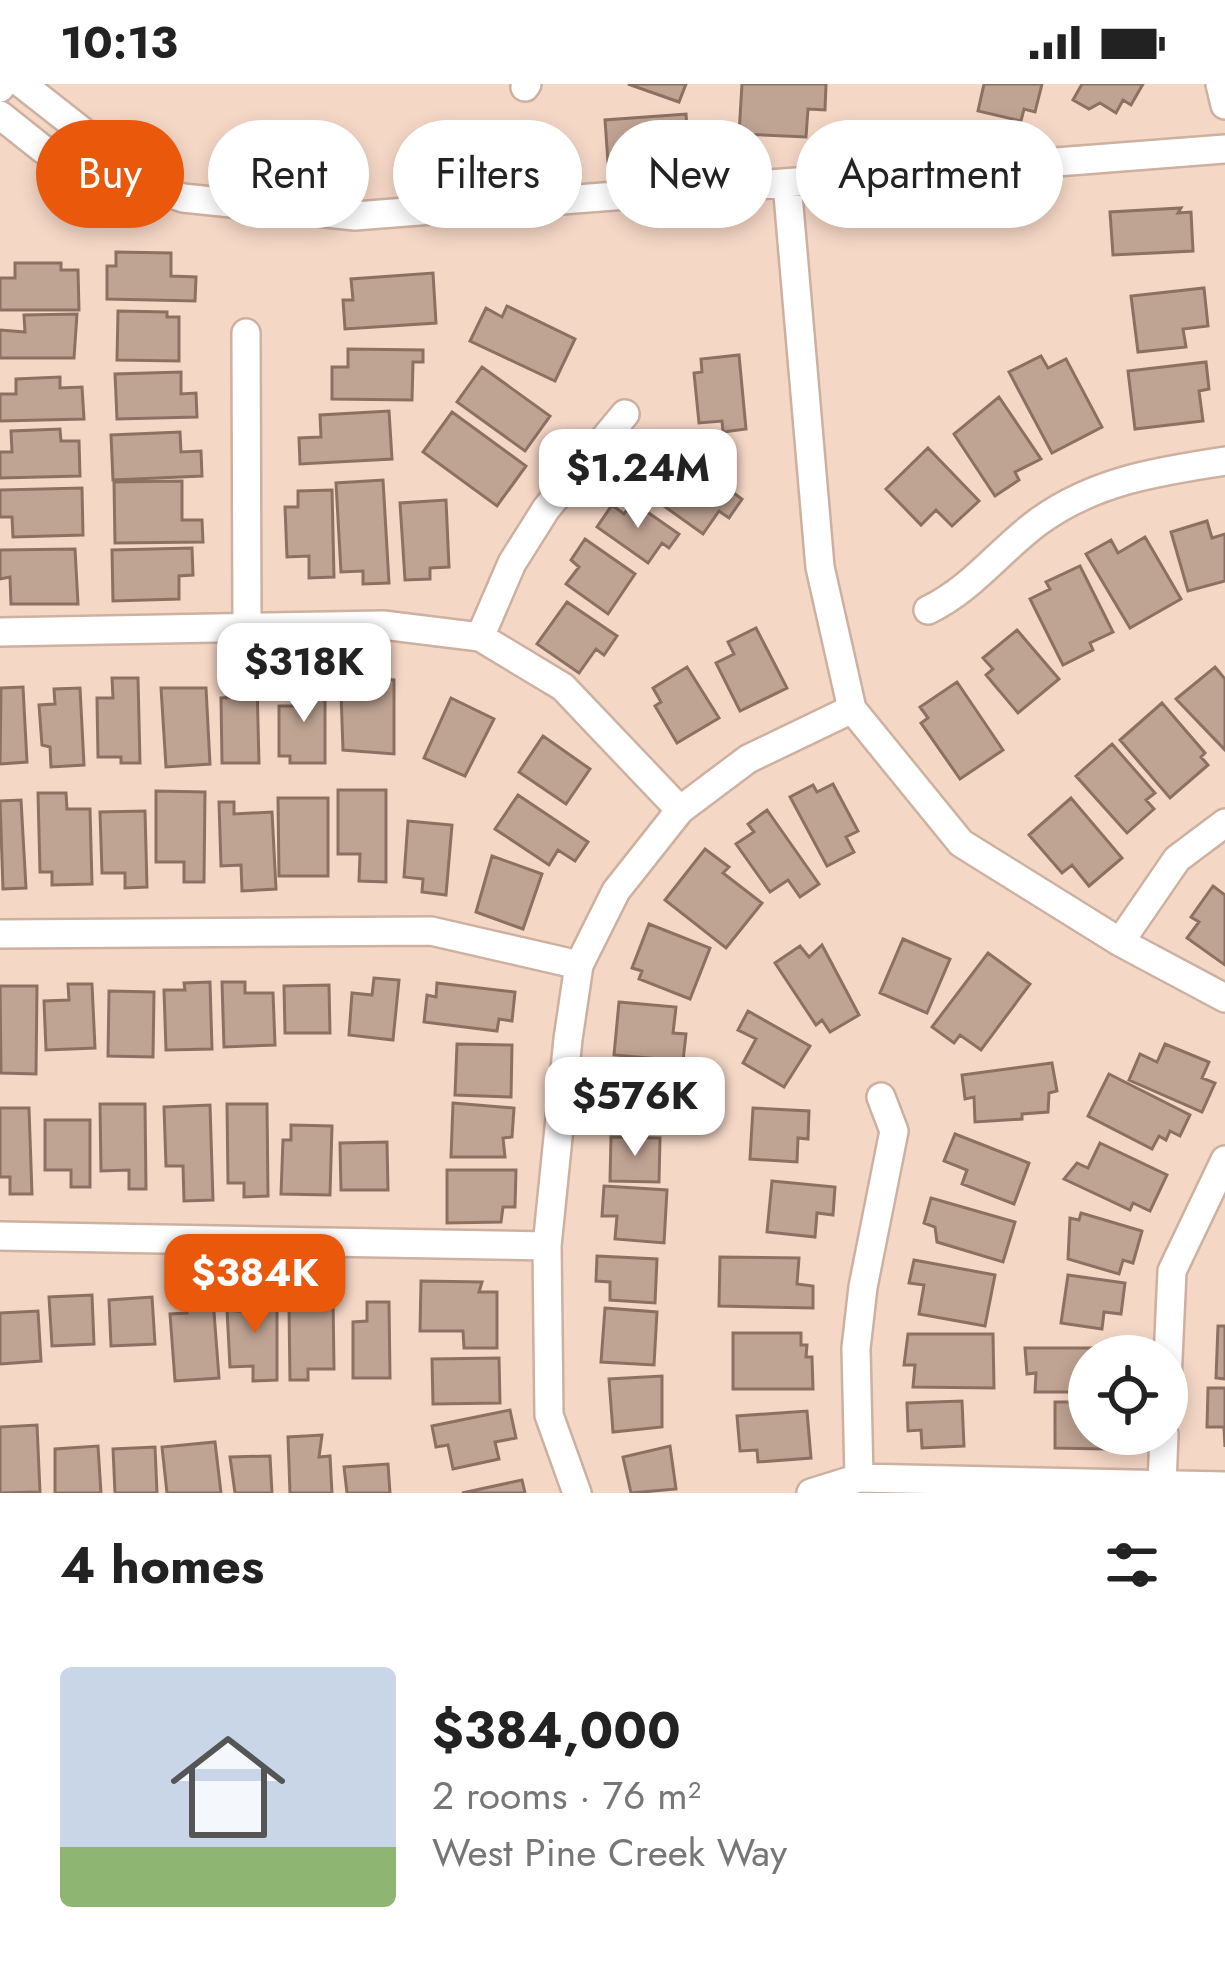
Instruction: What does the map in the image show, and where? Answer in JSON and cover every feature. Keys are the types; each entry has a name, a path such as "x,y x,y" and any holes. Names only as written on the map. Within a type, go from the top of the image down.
{"street":[{"path":"22,84 68,120"},
{"path":"1220,84 1225,105"},
{"path":"0,116 36,144"},
{"path":"184,198 355,216 1225,149"},
{"path":"787,183 820,568 852,710 962,843 1120,942 1225,998"},
{"path":"246,333 247,626"},
{"path":"480,638 512,563 546,509 625,414"},
{"path":"928,610 956,597 1038,522 1082,496 1151,472 1225,461"},
{"path":"0,632 383,625 480,638 563,688 680,810"},
{"path":"577,1493 549,1415 547,1246 579,965 616,891 680,810 748,759 852,710"},
{"path":"1120,942 1177,859 1225,823"},
{"path":"0,934 431,932 579,965"},
{"path":"859,1478 856,1348 863,1287 894,1131 881,1097"},
{"path":"1169,1335 1172,1271 1225,1160"},
{"path":"0,1236 547,1246"},
{"path":"1162,1485 1163,1455"},
{"path":"811,1493 859,1478 1225,1486"}],"building":[{"path":"628,84 686,84 679,102"},
{"path":"742,84 826,84 825,110 808,109 807,120 796,120 796,137 772,135 772,120 740,120"},
{"path":"984,84 1042,84 1035,112 1024,109 1021,120 978,111"},
{"path":"1082,84 1143,84 1131,105 1123,100 1116,113 1100,103 1089,109 1073,100"},
{"path":"686,114 686,120 606,120 606,134 605,120"},
{"path":"1181,208 1178,213 1191,212 1193,251 1113,255 1110,212"},
{"path":"116,252 171,253 171,276 196,277 195,301 107,299 107,266 116,266"},
{"path":"15,263 61,263 61,270 78,270 79,310 0,310 0,278 15,278"},
{"path":"433,273 436,323 345,329 343,300 353,300 351,279"},
{"path":"1204,288 1208,326 1183,329 1186,347 1138,352 1131,296"},
{"path":"507,306 575,339 555,381 470,341 486,308 502,317"},
{"path":"118,311 167,312 167,317 179,317 179,361 117,360"},
{"path":"77,314 74,358 0,358 0,330 25,332 24,315"},
{"path":"348,349 423,350 423,362 413,362 412,400 332,399 332,367 348,367"},
{"path":"739,355 746,429 723,432 722,421 699,423 694,373 702,372 701,359"},
{"path":"1041,356 1048,368 1066,359 1102,427 1052,453 1009,372"},
{"path":"1206,362 1209,389 1199,391 1203,421 1135,429 1128,371"},
{"path":"482,367 550,416 525,451 457,402"},
{"path":"181,372 181,394 196,393 197,417 117,419 115,374"},
{"path":"60,377 60,388 82,387 84,419 0,421 0,394 16,394 16,379"},
{"path":"999,397 1041,459 1015,472 1019,480 995,496 954,434"},
{"path":"389,411 392,459 300,464 299,438 321,437 320,415"},
{"path":"452,412 526,466 497,506 423,452"},
{"path":"60,429 61,441 79,441 80,476 0,478 0,452 12,452 11,431"},
{"path":"180,432 181,452 201,451 202,476 113,480 111,435"},
{"path":"928,448 979,501 952,526 936,510 921,525 886,489"},
{"path":"687,459 742,499 729,518 719,511 703,534 657,501"},
{"path":"383,480 389,583 363,584 363,571 341,572 336,483"},
{"path":"182,481 182,520 202,520 203,542 115,543 114,482"},
{"path":"82,488 83,535 13,537 12,517 0,517 0,490"},
{"path":"332,490 334,577 309,578 309,556 287,557 285,507 298,507 298,491"},
{"path":"446,500 449,567 430,568 430,579 405,580 400,503"},
{"path":"633,502 679,534 669,548 662,543 648,563 597,527 612,505 624,514"},
{"path":"1207,521 1212,538 1225,534 1225,581 1188,591 1171,532"},
{"path":"1145,537 1181,599 1130,628 1086,554 1111,540 1118,553"},
{"path":"585,539 635,574 608,614 566,584 579,567 571,560"},
{"path":"192,548 193,575 179,576 179,599 113,601 112,550"},
{"path":"75,549 78,604 11,604 10,577 0,579 0,550"},
{"path":"1080,566 1113,632 1090,643 1093,650 1063,665 1030,599 1050,589 1046,582"},
{"path":"567,602 617,636 604,655 596,649 579,673 537,644"},
{"path":"756,628 787,688 740,711 716,663 734,654 728,642"},
{"path":"1017,630 1059,679 1018,713 986,675 993,669 983,658"},
{"path":"687,667 719,718 677,743 655,706 661,702 653,688"},
{"path":"1215,667 1225,679 1225,750 1176,699"},
{"path":"112,678 138,678 140,763 98,757 97,698 113,698"},
{"path":"370,678 394,680 394,754 343,750 341,693 369,693"},
{"path":"957,682 1003,750 960,779 921,723 928,718 920,707"},
{"path":"295,683 325,683 325,763 290,763 290,756 279,756 279,706 295,706"},
{"path":"257,684 259,763 222,763 221,698 235,697 235,685"},
{"path":"23,687 27,762 0,764 1,688"},
{"path":"80,688 84,765 51,767 50,747 42,745 39,705 55,704 54,689"},
{"path":"161,688 206,688 210,764 166,767"},
{"path":"451,698 494,719 465,776 424,758"},
{"path":"1162,703 1205,753 1201,757 1208,765 1170,798 1120,740"},
{"path":"543,736 590,769 566,804 519,772"},
{"path":"1112,744 1155,793 1146,800 1154,809 1127,833 1076,776"},
{"path":"833,784 858,831 846,837 854,852 827,866 790,797 813,785 817,792"},
{"path":"338,790 386,790 386,882 359,881 360,854 338,854"},
{"path":"156,791 205,792 204,882 184,882 184,862 156,862"},
{"path":"38,793 66,793 67,809 90,809 92,884 52,885 52,872 40,872"},
{"path":"518,795 588,842 575,861 558,850 549,865 495,829"},
{"path":"278,798 328,798 328,876 279,876"},
{"path":"1071,798 1122,858 1089,886 1072,865 1062,873 1029,835"},
{"path":"21,800 26,888 3,889 0,801"},
{"path":"219,802 234,802 234,814 272,812 276,889 242,891 241,865 221,866"},
{"path":"767,810 819,884 800,897 788,880 770,892 736,844 754,832 748,824"},
{"path":"145,811 147,887 125,888 125,873 102,873 100,812"},
{"path":"408,821 452,825 446,895 422,892 423,879 404,877"},
{"path":"705,849 729,867 723,873 762,903 726,948 665,900"},
{"path":"492,856 542,874 523,929 476,912"},
{"path":"1213,886 1225,895 1225,965 1187,938 1199,922 1191,917"},
{"path":"649,924 710,948 690,999 639,979 642,971 632,968"},
{"path":"903,939 950,959 927,1013 880,993"},
{"path":"822,945 859,1015 830,1032 822,1020 816,1025 775,963 800,946 809,957"},
{"path":"988,953 1030,984 981,1050 960,1035 954,1043 932,1027"},
{"path":"374,978 399,980 393,1040 349,1035 352,993 372,995"},
{"path":"210,982 212,1049 166,1050 164,990"},
{"path":"222,982 245,982 245,993 273,993 275,1045 224,1047"},
{"path":"437,983 515,992 512,1021 499,1019 497,1031 424,1022 427,995 436,997"},
{"path":"68,984 92,984 95,1048 46,1050 44,1001 69,1000"},
{"path":"329,985 330,1033 285,1033 284,986"},
{"path":"0,986 37,986 36,1074 1,1073"},
{"path":"109,991 154,992 153,1057 108,1056"},
{"path":"619,1002 676,1007 673,1033 686,1034 683,1061 614,1055"},
{"path":"748,1011 810,1046 784,1087 743,1063 756,1039 738,1030"},
{"path":"457,1044 512,1045 511,1097 455,1095"},
{"path":"1165,1044 1209,1062 1202,1078 1215,1083 1202,1112 1129,1080 1140,1054 1157,1062"},
{"path":"1052,1063 1057,1091 1049,1093 1048,1112 975,1122 974,1097 965,1099 962,1075"},
{"path":"608,1072 681,1076 679,1122 606,1116"},
{"path":"1109,1074 1190,1115 1180,1136 1170,1131 1166,1140 1159,1136 1152,1149 1088,1116"},
{"path":"453,1103 514,1108 512,1137 503,1138 505,1157 451,1157"},
{"path":"100,1104 145,1104 146,1189 129,1189 129,1170 101,1171"},
{"path":"227,1104 267,1104 268,1196 244,1197 244,1183 228,1183"},
{"path":"210,1105 213,1200 184,1201 183,1166 166,1166 164,1107"},
{"path":"0,1108 29,1108 32,1194 10,1194 10,1177 0,1177"},
{"path":"753,1108 809,1111 808,1139 798,1138 797,1162 750,1159"},
{"path":"45,1120 90,1120 90,1187 71,1187 71,1170 45,1170"},
{"path":"291,1125 332,1126 330,1195 281,1194 283,1140 291,1140"},
{"path":"955,1134 1029,1163 1014,1204 962,1184 967,1170 944,1161"},
{"path":"611,1137 660,1138 659,1182 610,1181"},
{"path":"387,1142 388,1190 341,1190 340,1143"},
{"path":"1100,1143 1167,1175 1150,1211 1133,1203 1130,1210 1064,1179 1077,1163 1088,1168"},
{"path":"447,1170 516,1170 515,1207 503,1207 501,1222 447,1223"},
{"path":"772,1181 835,1187 833,1215 817,1213 815,1237 767,1232"},
{"path":"604,1186 667,1190 664,1243 615,1239 617,1216 602,1216"},
{"path":"931,1198 1015,1222 1003,1262 937,1242 935,1227 924,1223"},
{"path":"1081,1213 1142,1231 1133,1263 1123,1260 1119,1274 1068,1259 1070,1218 1079,1220"},
{"path":"597,1256 657,1259 655,1303 610,1300 610,1282 596,1281"},
{"path":"720,1257 799,1258 797,1284 813,1286 813,1308 719,1306"},
{"path":"914,1260 995,1275 985,1326 919,1314 924,1285 909,1283"},
{"path":"1068,1275 1125,1283 1121,1314 1104,1312 1102,1329 1061,1323"},
{"path":"421,1281 482,1282 479,1292 497,1292 497,1348 464,1348 463,1331 420,1331"},
{"path":"277,1292 277,1380 253,1381 253,1366 230,1367 227,1310 248,1312 246,1294"},
{"path":"92,1295 94,1344 52,1346 49,1297"},
{"path":"152,1297 155,1344 111,1346 109,1300"},
{"path":"303,1297 333,1297 334,1369 308,1369 308,1380 290,1380 289,1307 303,1307"},
{"path":"213,1299 219,1378 175,1381 170,1314 187,1313 186,1301"},
{"path":"367,1302 389,1302 390,1378 353,1378 353,1322 367,1321"},
{"path":"605,1308 657,1312 654,1365 601,1362"},
{"path":"38,1311 41,1361 0,1364 0,1313"},
{"path":"1218,1326 1225,1326 1225,1379 1216,1378"},
{"path":"733,1333 801,1333 806,1357 812,1357 813,1389 733,1389"},
{"path":"908,1334 993,1334 994,1388 913,1387 915,1365 904,1365"},
{"path":"1025,1348 1068,1348 1068,1392 1035,1392 1036,1373 1027,1374"},
{"path":"499,1358 500,1403 433,1404 432,1359"},
{"path":"662,1376 662,1427 613,1432 609,1379"},
{"path":"1208,1388 1225,1388 1225,1447 1224,1427 1207,1427"},
{"path":"962,1401 964,1446 922,1448 921,1430 908,1431 907,1403"},
{"path":"1055,1402 1068,1402 1068,1448 1055,1448"},
{"path":"510,1410 516,1438 495,1442 499,1459 453,1469 448,1445 436,1447 432,1426"},
{"path":"807,1411 811,1458 758,1462 757,1450 740,1451 737,1416"},
{"path":"37,1425 40,1492 0,1493 0,1427"},
{"path":"322,1435 319,1457 330,1456 332,1493 290,1493 288,1437"},
{"path":"215,1442 221,1493 167,1493 162,1447"},
{"path":"98,1446 101,1493 55,1493 55,1449"},
{"path":"670,1446 676,1489 631,1493 623,1457"},
{"path":"155,1447 157,1493 115,1493 113,1449"},
{"path":"270,1456 272,1493 235,1493 230,1457"},
{"path":"388,1464 390,1493 347,1493 344,1467"},
{"path":"522,1480 525,1493 462,1493"}]}
